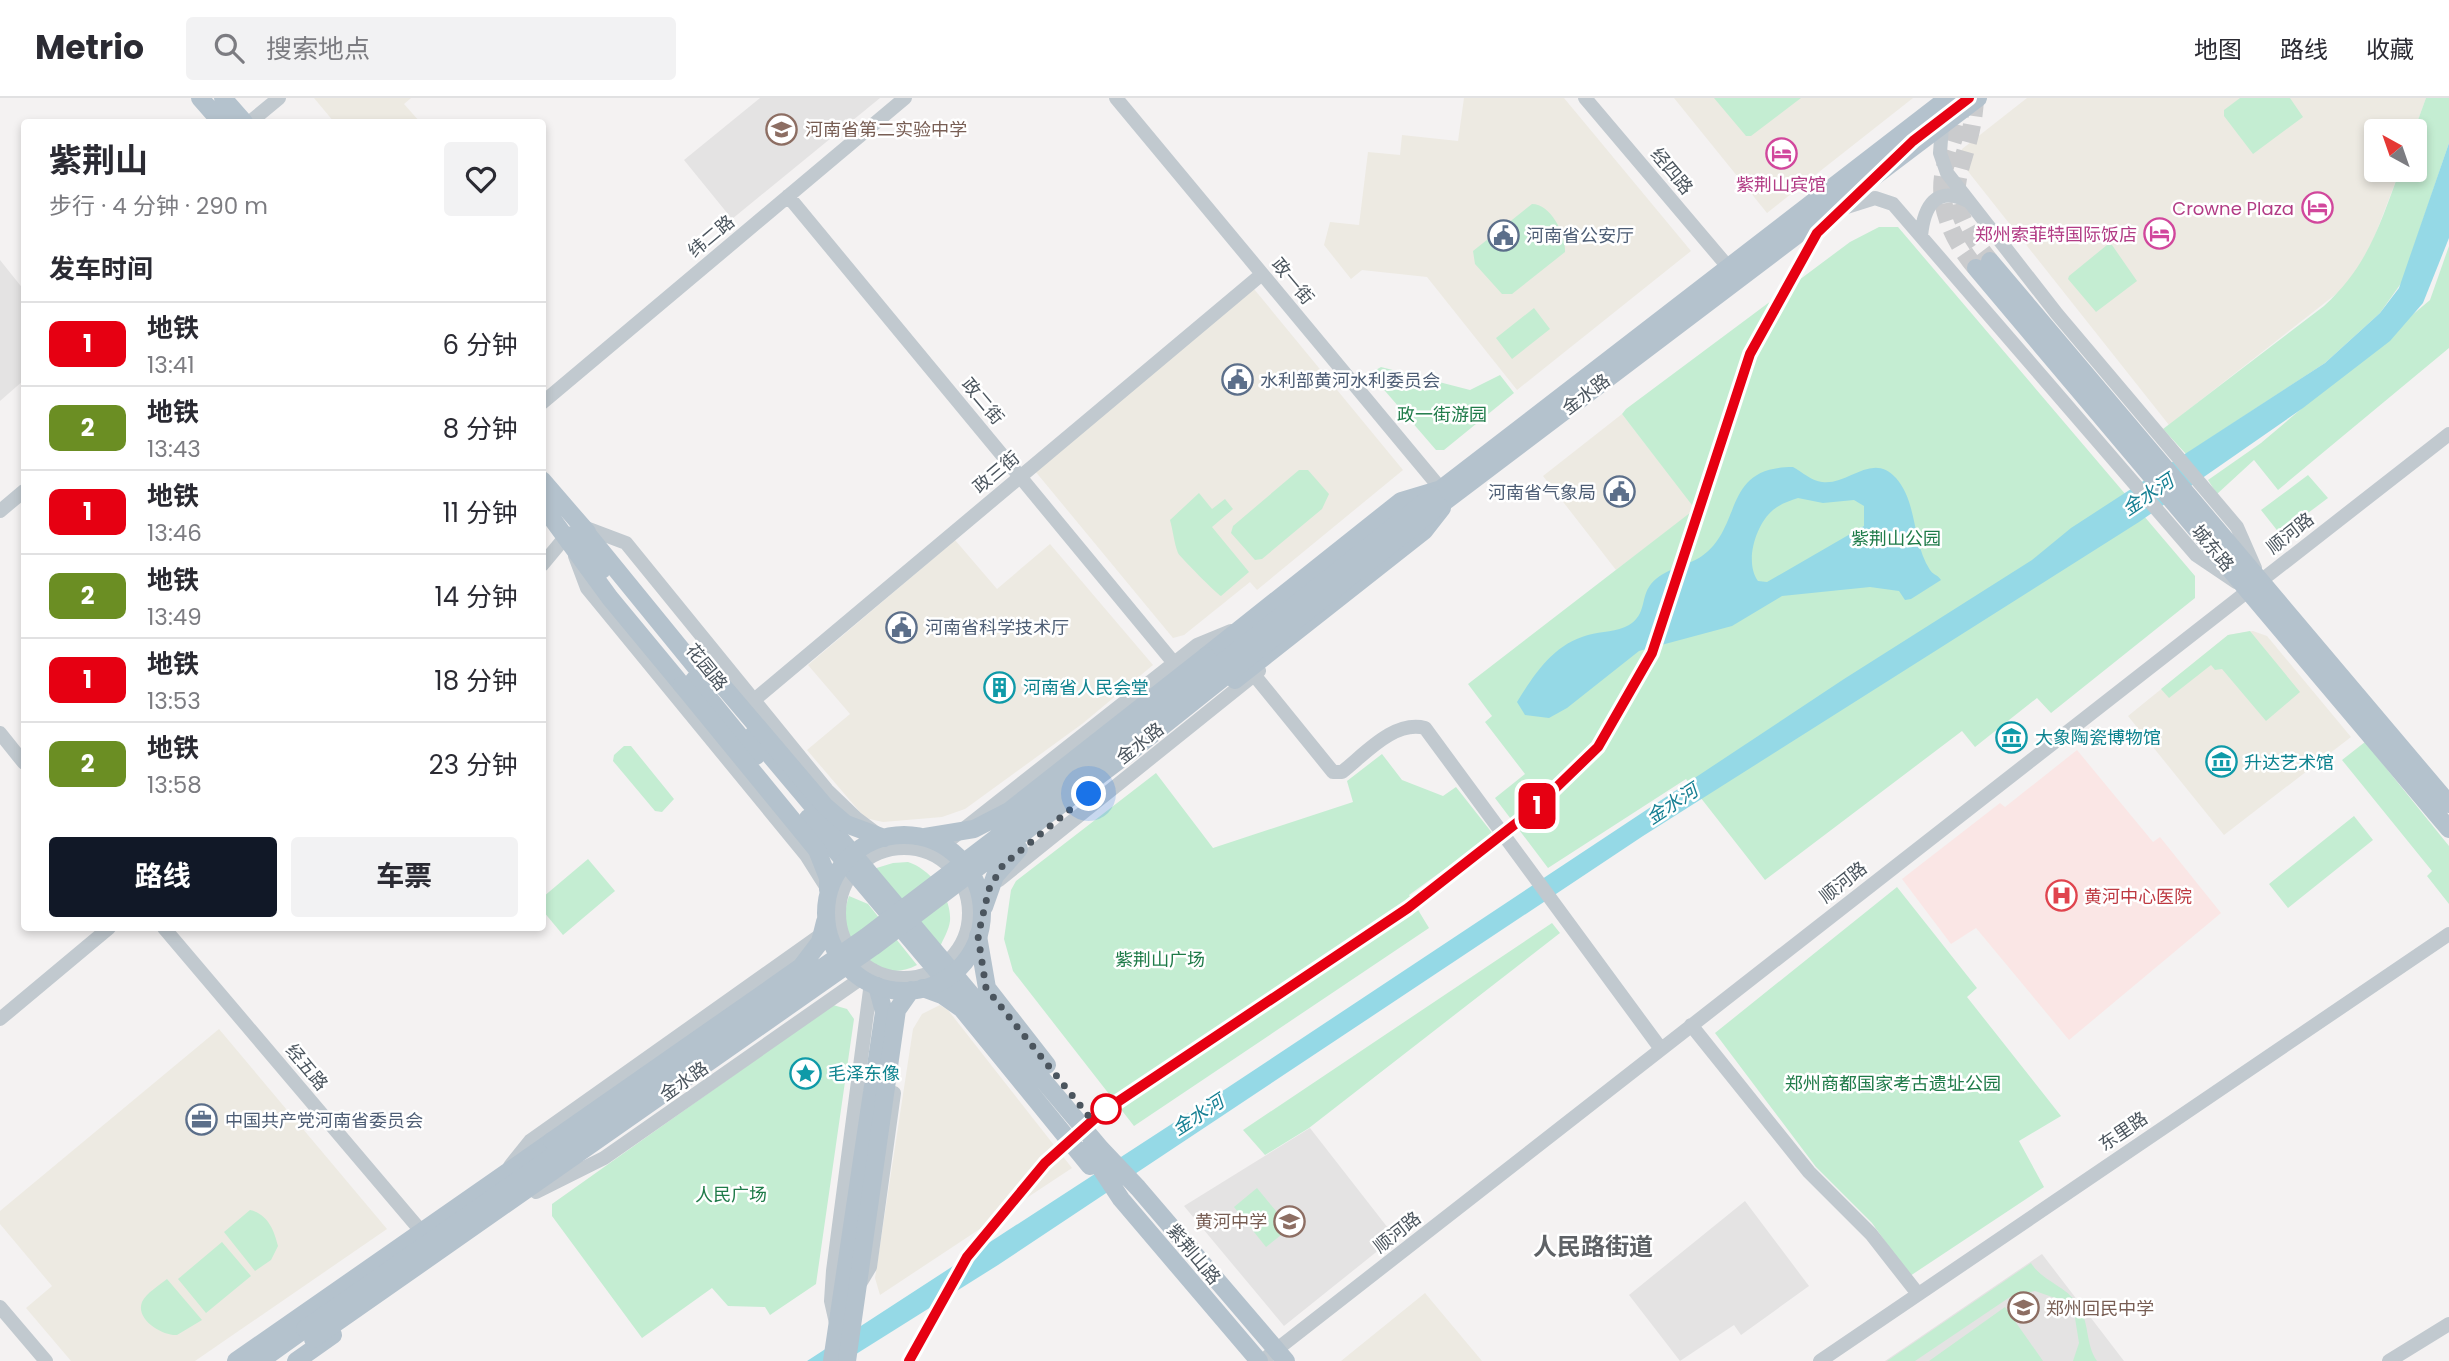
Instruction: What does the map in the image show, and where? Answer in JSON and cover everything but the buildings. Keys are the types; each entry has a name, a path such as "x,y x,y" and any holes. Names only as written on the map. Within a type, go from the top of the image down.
{"main road":[{"path":"200,98 218,119"},
{"path":"223,98 241,119"},
{"name":"金水路","path":"260,1361 309,1334 895,931 1123,757 1440,498 1948,98"},
{"name":"金水路","path":"1440,498 1826,215 1978,98"},
{"name":"城东路","path":"1983,264 2186,504 2449,804"},
{"name":"花园路","path":"546,486 574,530 610,598 817,850 828,878 833,911 830,940 841,960 872,979"},
{"path":"928,846 974,829 1009,811 1401,501 1440,498"},
{"path":"975,909 1011,855 1424,531 1440,498"},
{"name":"花园路","path":"546,508 621,561 825,806 846,824 890,843"},
{"path":"574,530 607,575 1097,1152"},
{"name":"城东路","path":"2257,583 2449,829"},
{"path":"236,1361 801,967 820,943 833,911 835,876 848,859 864,846 890,843 905,835 928,846 947,848 964,863 979,892 975,909 986,988 1046,1065 1097,1152"},
{"path":"847,1361 897,1010 915,985 953,973 968,956 978,936"},
{"path":"296,1361 804,1004 845,982 872,979 915,985 942,995 961,1009 1022,1084 1097,1152"},
{"path":"832,1361 884,1012 872,979"},
{"name":"紫荆山路","path":"1097,1152 1138,1188 1281,1355"},
{"name":"紫荆山路","path":"1097,1152 1121,1199 1261,1361"},
{"name":"金水路","path":"281,1361 309,1334"}],"street":[{"path":"254,119 279,98"},
{"name":"纬二路","path":"546,399 905,98"},
{"name":"政一街","path":"1116,98 1262,274 1440,498"},
{"name":"经四路","path":"1585,98 1729,268"},
{"path":"1942,126 1942,162 2057,314 2153,465"},
{"path":"1921,236 1927,209 1939,197 1949,194 1973,204"},
{"name":"政二街","path":"788,196 1174,663"},
{"path":"1826,215 1862,200 1884,199 1893,204 1921,236 2153,465 2186,504 2237,527 2257,583"},
{"name":"政三街","path":"754,700 1262,274"},
{"name":"顺河路","path":"1261,1361 1281,1355 1691,1025 2449,434"},
{"path":"0,511 21,494"},
{"path":"505,1173 530,1141 833,911 857,868 890,843 856,818 827,790 626,543 574,530"},
{"path":"546,561 574,530"},
{"path":"574,530 587,588 806,855 833,911"},
{"path":"928,846 1197,645 1245,625"},
{"path":"915,985 940,966 962,941 975,909 1255,677 1270,652"},
{"path":"1255,677 1333,772 1342,772 1400,728 1413,725 1425,728 1661,1049"},
{"path":"0,733 21,758"},
{"path":"0,1019 105,931"},
{"name":"经五路","path":"167,931 421,1231"},
{"name":"东里路","path":"1819,1361 2449,934"},
{"path":"536,1192 604,1158 872,979"},
{"path":"1691,1025 1809,1172 1871,1234 1918,1294"},
{"path":"0,1307 46,1361"},
{"path":"2389,1361 2449,1324"}],"shaded area":[{"path":"314,98 411,98 404,104 417,119 332,119"},
{"name":"河南省第二实验中学","path":"760,98 880,98 732,219 684,160"},
{"name":"河南省公安厅","path":"1464,98 1564,98 1691,251 1517,390 1427,277 1362,270 1351,279 1324,245 1330,222 1359,225 1368,152 1400,155 1402,135 1458,141"},
{"name":"紫荆山宾馆","path":"1674,98 1913,98 1767,213"},
{"path":"2027,98 2426,98 2418,119 2364,119 2364,182 2395,182 2368,254 2345,287 2169,425 1959,160 1962,149"},
{"path":"0,260 21,286 21,383 0,401"},
{"name":"水利部黄河水利委员会","path":"1254,289 1403,470 1257,590 1250,582 1184,635 1173,638 1035,471"},
{"name":"河南省气象局","path":"1622,414 1696,509 1616,570 1543,476"},
{"name":"河南省人民会堂","path":"955,540 997,589 1050,544 1153,665 1082,724 965,809 942,817 883,822 865,818 807,750 850,714 808,665"},
{"path":"2253,631 2267,636 2351,737 2224,835 2128,716 2228,635"},
{"name":"黄河中心医院","path":"2077,750 2153,842 2160,837 2221,913 2069,1040 1976,928 1951,944 1902,879 2000,803 2005,807"},
{"path":"940,1005 948,1010 1072,1168 880,1295 875,1278 913,1029 922,1014"},
{"name":"中国共产党河南省委员会","path":"219,1029 387,1229 195,1361 71,1361 26,1308 52,1286 0,1224 0,1211"},
{"name":"黄河中学","path":"1310,1128 1395,1237 1284,1326 1184,1206"},
{"path":"1745,1201 1809,1286 1741,1335 1734,1325 1680,1361 1629,1295"},
{"name":"郑州回民中学","path":"2042,1254 2124,1361 1885,1361"},
{"path":"1425,1293 1482,1361 1341,1361"}],"green space":[{"path":"1714,98 1801,98 1751,136 1746,136"},
{"path":"2240,98 2290,98 2303,117 2253,154 2224,116 2224,110"},
{"path":"2426,98 2449,98 2449,143 2402,282 2380,313 2325,363 2186,454 2163,429 2324,306 2339,291 2371,243 2396,182 2427,182 2427,119 2418,119"},
{"path":"1532,204 1545,209 1556,222 1563,237 1565,252 1512,294 1502,294 1475,264 1473,251"},
{"name":"紫荆山公园","path":"1879,227 1898,227 2195,576 2195,598 2051,713 2037,698 1975,747 1962,731 1765,880 1686,779 1548,868 1495,798 1525,774 1485,722 1492,716 1468,684 1695,509 1622,414 1626,409 1850,242"},
{"path":"2107,245 2112,245 2137,281 2096,312 2068,279"},
{"path":"2449,246 2449,348 2278,490 2254,460 2217,494 2208,480 2261,443 2430,300"},
{"path":"1534,308 1550,329 1512,359 1496,338"},
{"name":"政一街游园","path":"1381,367 1470,390 1500,375 1514,393 1444,450 1436,450 1373,377 1374,371"},
{"path":"1299,470 1308,470 1329,494 1322,509 1262,559 1255,560 1231,533 1233,526"},
{"path":"2308,475 2328,498 2280,534 2261,510"},
{"path":"1199,493 1212,509 1225,499 1233,509 1212,527 1249,572 1221,596 1178,553 1175,545 1170,520"},
{"path":"2250,631 2300,692 2266,721 2222,669 2215,670 2211,665 2169,698 2161,689 2228,635"},
{"path":"2365,742 2449,846 2449,904 2427,876 2432,871 2342,760"},
{"path":"624,746 631,746 674,799 662,812 655,811 613,761 614,755"},
{"name":"紫荆山广场","path":"1382,754 1402,780 1443,796 1456,787 1493,834 1409,895 1429,928 1134,1126 1013,971 1004,939 1011,890 1016,881 1156,773 1213,848 1353,802 1347,781"},
{"path":"2354,816 2373,840 2288,908 2269,884"},
{"path":"588,859 615,891 563,935 546,915 546,894"},
{"path":"908,862 931,877 947,902 950,921 940,947 870,870 893,863"},
{"name":"郑州商都国家考古遗址公园","path":"1897,887 1977,988 1967,997 2061,1116 2019,1141 2044,1187 1910,1276 1872,1223 1816,1167 1715,1033"},
{"path":"849,896 868,904 917,965 901,970 886,970 872,965 860,955 847,928"},
{"path":"1552,923 1560,933 1309,1128 1265,1155 1243,1130"},
{"name":"人民广场","path":"833,1005 847,1009 854,1019 816,1284 770,1315 765,1307 728,1306 712,1288 642,1338 552,1216 552,1204"},
{"path":"1257,1188 1290,1228 1266,1247 1234,1207"},
{"path":"250,1210 266,1219 278,1246 271,1260 255,1271 224,1232"},
{"path":"222,1242 251,1276 206,1313 178,1279"},
{"path":"2031,1263 2077,1303 2097,1361 2073,1361 2079,1343 2075,1318 2058,1299 2035,1291 2010,1297 1915,1361 1887,1361"},
{"path":"167,1279 202,1320 177,1335 165,1333 152,1326 146,1321 141,1309 147,1295"},
{"path":"2005,1307 2043,1361 1929,1361"}],"water":[{"name":"金水河","path":"2449,143 2449,238 2423,303 2390,341 2303,408 2139,522 1643,836 998,1265 845,1361 807,1361 1227,1088 1844,679 2032,560 2071,528 2325,363 2380,313 2399,288"},
{"path":"1793,467 1822,482 1832,482 1869,468 1887,471 1903,488 1912,511 1924,559 1931,572 1941,580 1905,600 1899,591 1870,587 1782,596 1732,626 1639,651 1567,708 1549,718 1525,715 1517,702 1546,661 1576,639 1619,629 1635,621 1651,584 1662,574 1696,560 1715,544 1744,487 1754,477 1770,470","holes":["1798,498 1823,503 1854,500 1864,506 1864,526 1767,582 1758,581 1754,573 1752,554 1757,534 1767,516 1779,506"]}],"tunnel":[{"path":"1962,98 1958,124 1945,167 1942,194 1953,234 1976,268"},
{"path":"1975,98 1957,196 1961,214 1971,235 1990,261"}],"metro line":[{"name":"1","path":"909,1361 967,1257 1045,1163 1101,1113 1134,1088 1408,908 1532,811 1598,747 1652,653 1750,354 1817,233 1913,141 1969,98"}],"place":[{"name":"河南省第二实验中学","path":"782,129"},
{"name":"紫荆山宾馆","path":"1781,154"},
{"name":"Crowne Plaza","path":"2317,208"},
{"name":"郑州索菲特国际饭店","path":"2160,234"},
{"name":"河南省公安厅","path":"1503,235"},
{"name":"水利部黄河水利委员会","path":"1237,380"},
{"name":"河南省气象局","path":"1619,492"},
{"name":"河南省科学技术厅","path":"902,627"},
{"name":"河南省人民会堂","path":"1000,687"},
{"name":"大象陶瓷博物馆","path":"2012,737"},
{"name":"升达艺术馆","path":"2221,762"},
{"name":"黄河中心医院","path":"2061,896"},
{"name":"毛泽东像","path":"805,1073"},
{"name":"中国共产党河南省委员会","path":"202,1120"},
{"name":"黄河中学","path":"1290,1221"},
{"name":"郑州回民中学","path":"2023,1308"}],"district":[{"name":"人民路街道","path":"1593,1246"}],"route":[{"path":"1089,794 1011,855 1003,865 989,889 978,936 986,988 1001,1009 1091,1119 1106,1109"}]}
